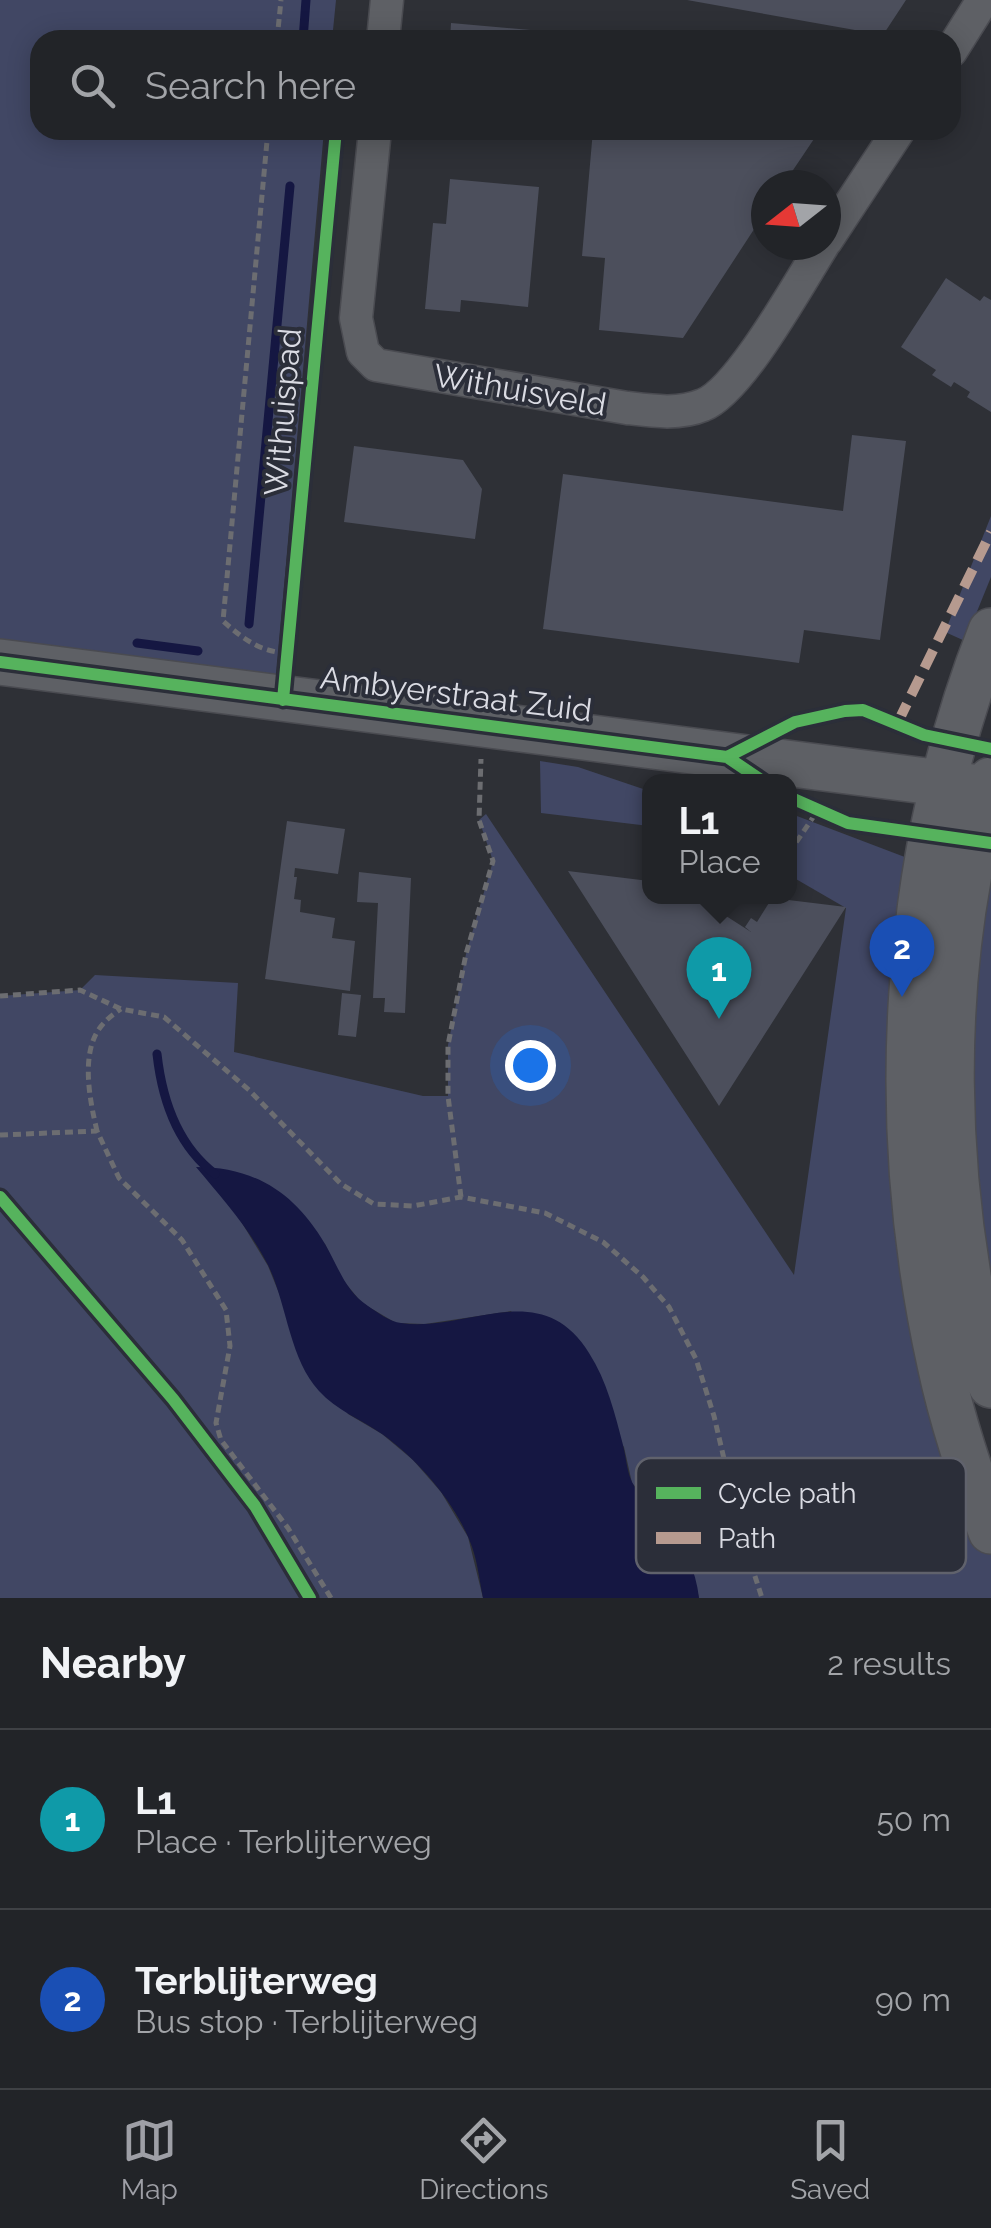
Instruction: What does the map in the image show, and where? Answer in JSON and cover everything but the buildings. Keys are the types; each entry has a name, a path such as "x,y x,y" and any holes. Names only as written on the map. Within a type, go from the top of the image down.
{"main road":[{"path":"966,1458 940,1365 924,1275 912,1167 910,1064 917,945 929,850 959,718 991,631"},
{"name":"Ambyerstraat Zuid","path":"0,662 942,785 990,784"},
{"path":"990,784 956,961 952,1068 961,1230 967,1277 991,1385"},
{"path":"966,1458 991,1531"}],"street":[{"path":"384,30 387,0"},
{"path":"961,36 984,0"},
{"name":"Withuisveld","path":"373,140 356,318 363,352 376,365 626,408 667,412 706,405 733,383 814,260"},
{"name":"Withuisveld","path":"841,219 892,140"}],"path":[{"path":"278,30 281,0"},
{"path":"267,140 224,621 240,637 270,653 289,653"},
{"path":"283,700 291,634"},
{"path":"461,1196 448,1096 448,1045 466,954 493,860 478,820 482,726"},
{"path":"804,804 833,817"},
{"path":"797,841 818,810"},
{"path":"0,996 80,990 121,1008 164,1016 249,1090 341,1184 374,1204 413,1206 461,1196 544,1213 603,1242 669,1306 696,1359 724,1458"},
{"path":"121,1008 100,1026 91,1053 90,1098 97,1131 120,1178 182,1240 226,1310 230,1346 216,1423 222,1440 288,1528 330,1598"},
{"path":"0,1135 97,1131"},
{"path":"208,1445 264,1521"},
{"path":"754,1573 762,1598"}],"shaded area":[{"path":"0,0 336,0 333,30 30,30 30,140 323,140 276,678 0,642"},
{"path":"991,516 991,577 965,641 945,632"},
{"path":"540,761 578,767 642,789 642,825 541,813"},
{"path":"486,814 794,1275 846,908 797,880 797,816 910,859 894,1001 991,1548 991,1598 699,1598 693,1573 966,1573 966,1458 636,1458 636,1487 624,1447 511,1311 425,1324 396,1323 362,1303 342,1279 325,1244 198,1167 239,1218 268,1266 287,1313 348,1414 382,1434 413,1460 441,1492 468,1537 483,1598 0,1598 0,996 80,990 95,975 238,983 234,1052 423,1096 448,1096 448,1045 466,954 493,861 479,820"},
{"path":"991,864 991,1347 965,1037"},
{"path":"196,1167 237,1172 287,1197 313,1226 353,1293 392,1321 426,1324 526,1312 549,1317 570,1330 589,1353 606,1386 636,1488 636,1573 693,1573 699,1598 483,1598 472,1546 453,1509 432,1481 382,1434 333,1404 309,1378 268,1265 244,1226"}],"waterway":[{"path":"304,30 306,0"},
{"path":"249,624 290,186"},
{"path":"137,643 198,651"},
{"path":"157,1054 163,1088 181,1135 215,1174"}],"marked path":[{"path":"898,722 991,532"}],"cycle path":[{"name":"Withuispad","path":"283,700 335,140"},
{"path":"0,662 727,757 752,774"},
{"path":"727,757 795,722 863,710 924,735 991,749"},
{"path":"797,801 848,823 991,843"},
{"path":"0,1197 173,1399 255,1506 310,1598"}],"place":[{"name":"Terblijterweg","path":"902,997"},
{"name":"L1","path":"719,1019"}]}
